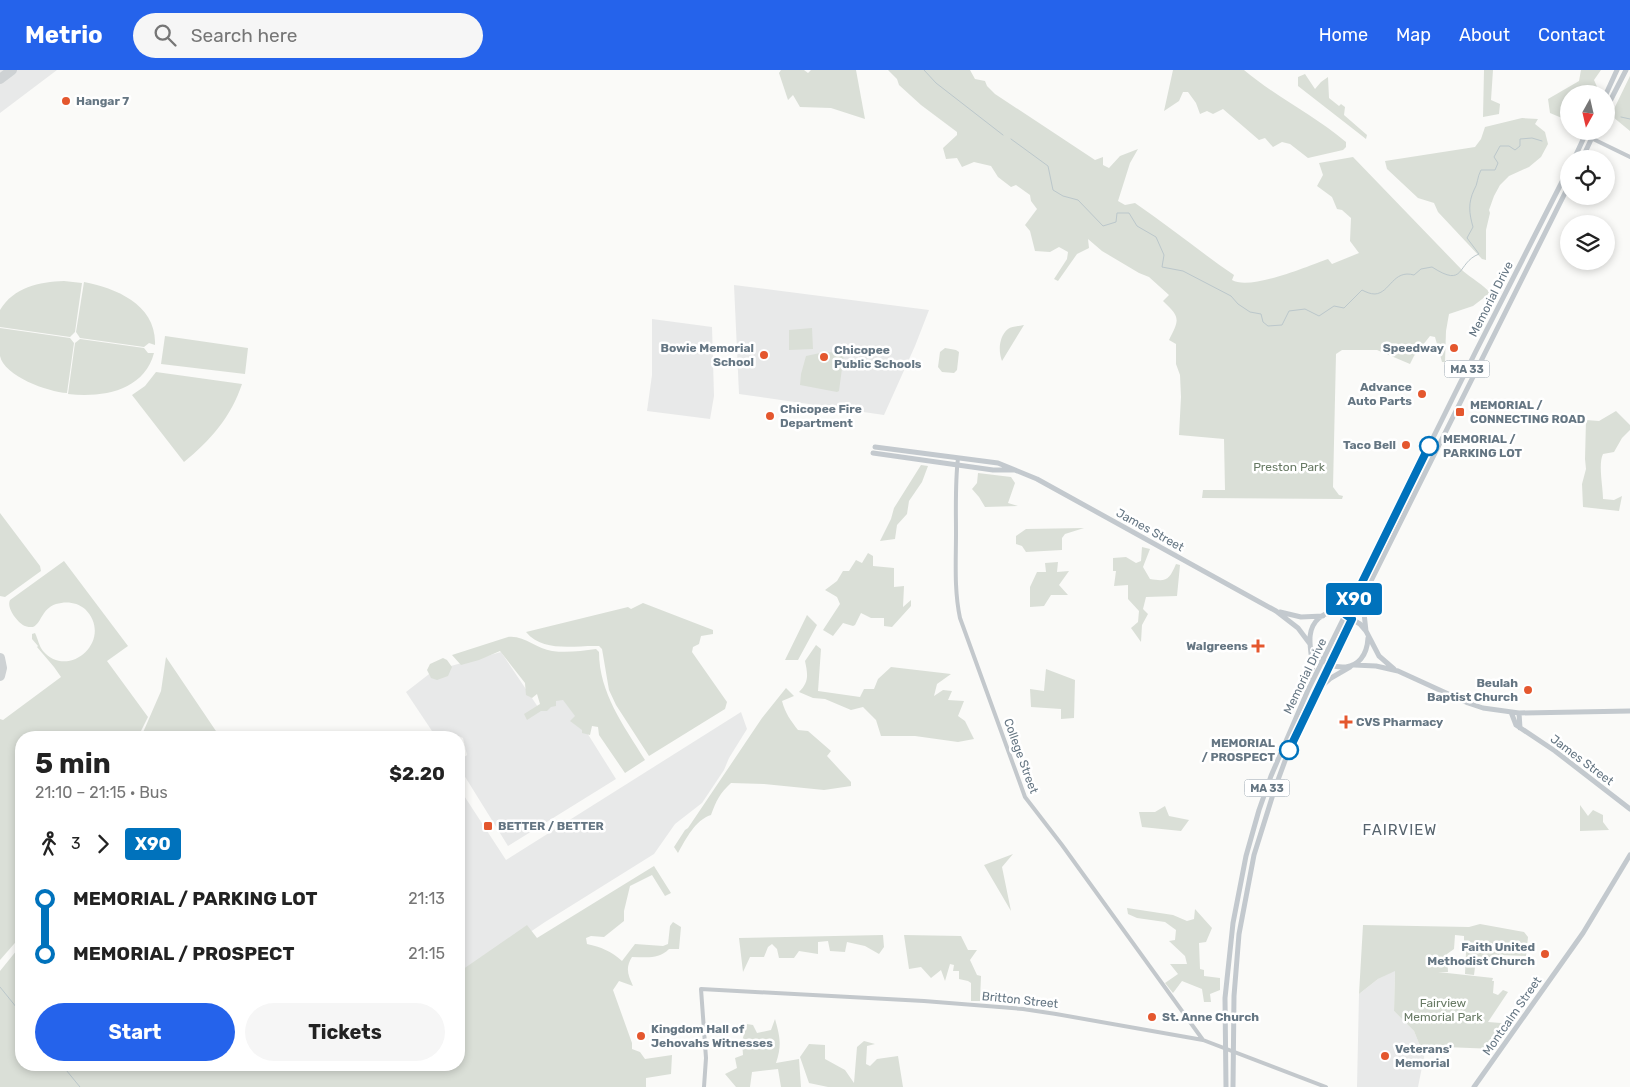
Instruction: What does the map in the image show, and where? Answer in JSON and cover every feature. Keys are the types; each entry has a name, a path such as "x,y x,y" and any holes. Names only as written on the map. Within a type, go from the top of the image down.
{"main road":[{"path":"1610,85 1618,70"},
{"path":"1615,91 1626,70"},
{"name":"Memorial Drive","path":"1226,1087 1225,1011 1228,963 1242,873 1267,787 1308,690 1560,186"},
{"name":"Memorial Drive","path":"1233,1087 1236,959 1241,918 1250,871 1263,822 1289,750 1352,619 1560,203"},
{"path":"1430,443 1439,446"},
{"name":"James Street","path":"875,447 998,463 1037,479 1276,611 1298,628 1310,647 1323,661 1331,665"},
{"name":"James Street","path":"873,452 957,465 1004,471 1013,470"},
{"path":"1316,694 1327,680 1353,666 1366,651 1367,633 1364,610 1367,590"},
{"path":"1308,690 1313,673 1310,636 1313,626 1325,615 1344,606 1358,591"},
{"name":"James Street","path":"1276,611 1300,617 1338,613 1346,615"},
{"path":"1346,615 1360,624 1379,656 1398,671"},
{"path":"1331,665 1338,667 1376,666 1398,671 1483,708 1511,712 1630,711"},
{"name":"James Street","path":"1511,712 1516,725 1555,751 1630,809"},
{"path":"1519,712 1520,728"},
{"name":"Montcalm Street","path":"1474,1087 1583,933 1630,854"}],"street":[{"path":"1596,140 1630,157"},
{"name":"College Street","path":"958,458 956,577 960,618 1024,797 1062,845 1203,1040"},
{"name":"Britton Street","path":"704,1087 706,1058 701,989 1023,1009 1203,1040 1326,1087"}],"shaded area":[{"path":"0,70 57,70 0,113"},
{"name":"Chicopee Public Schools","path":"734,285 929,310 884,415 739,394"},
{"path":"652,319 712,327 714,396 710,419 647,411 652,375"},
{"path":"501,652 540,710 564,696 616,779 508,846 465,777 465,756 467,755 465,731 432,731 406,692 433,671"},
{"path":"741,712 747,729 729,758 724,770 702,803 675,824 654,854 545,922 465,976 465,797 506,860"},
{"path":"1395,970 1394,1011 1414,1031 1420,1046 1426,1047 1418,1087 1357,1087 1359,994 1378,979"}],"green space":[{"path":"781,70 804,70 808,73 811,70 856,70 865,119 831,108 800,107 793,95 788,100 779,73"},
{"name":"Preston Park","path":"888,70 970,70 975,79 985,81 995,94 1095,160 1103,157 1103,165 1109,168 1120,156 1138,149 1130,163 1118,201 1125,205 1135,203 1234,275 1232,280 1240,283 1265,280 1294,272 1328,259 1332,264 1359,253 1350,241 1351,218 1342,210 1337,209 1332,197 1317,186 1323,175 1319,163 1353,157 1463,271 1490,293 1473,306 1449,314 1446,331 1445,362 1442,362 1435,337 1430,336 1410,364 1377,350 1342,350 1336,354 1333,487 1339,495 1343,496 1342,499 1202,498 1203,490 1225,490 1224,439 1179,435 1180,375 1176,364 1176,344 1169,340 1175,327 1176,319 1173,311 1163,301 1169,295 1149,277 1102,251 1088,239 1089,248 1077,254 1058,281 1054,279 1067,259 1068,252 1059,247 1050,252 1035,251 1030,231 1025,225 1037,209 1031,201 1030,195 1016,185 1011,187 998,177 991,166 974,162 962,167 957,158 946,159 943,148 957,135 957,132 921,105 899,85 897,79"},
{"path":"1173,70 1244,70 1334,132 1346,142 1346,147 1343,150 1308,158 1290,144 1282,142 1273,147 1265,138 1259,140 1223,109 1213,114 1207,111 1200,114 1196,103 1188,92 1183,92 1179,101 1164,111"},
{"path":"1484,70 1493,70 1491,100 1500,104 1499,114 1483,117"},
{"path":"1581,70 1601,70 1594,80 1596,85 1572,85 1579,81"},
{"path":"1305,74 1315,89 1328,77 1329,98 1339,106 1341,104 1345,107 1344,115 1367,135 1366,139 1298,86 1298,77"},
{"path":"1630,76 1630,131 1615,119 1615,107"},
{"path":"1560,92 1560,117 1550,113 1548,99"},
{"path":"1522,118 1538,119 1535,124 1545,132 1548,144 1541,157 1529,167 1509,176 1500,185 1489,210 1486,230 1486,260 1482,259 1438,212 1434,203 1418,198 1387,169 1385,161 1475,147 1481,139 1485,127"},
{"path":"64,281 82,283 75,332 70,337 0,327 0,310 12,296 28,287"},
{"path":"84,282 121,294 142,309 154,331 155,345 149,343 144,347 80,338 76,332"},
{"path":"1024,325 1002,361 1000,348 1005,332 1010,328"},
{"path":"0,328 70,338 74,343 67,393 49,390 28,382 9,370 0,356"},
{"path":"812,328 813,349 789,350 789,330"},
{"path":"165,336 248,348 245,374 161,364"},
{"path":"80,339 144,348 148,353 154,353 149,366 131,384 108,393 94,395 68,394 75,343"},
{"path":"945,348 959,352 957,370 954,373 942,372 938,367 940,352"},
{"path":"825,352 844,353 839,391 837,392 800,385 806,356"},
{"path":"156,372 242,384 232,407 219,428 184,462 132,395 145,386"},
{"path":"1616,411 1630,425 1630,430 1622,438 1614,452 1603,454 1601,469 1603,499 1614,500 1622,496 1619,511 1583,507 1582,484 1586,469 1586,420 1599,421"},
{"path":"921,465 928,466 922,482 909,501 907,514 897,525 895,539 880,541 891,519 894,508"},
{"path":"978,473 1011,477 1015,483 1008,503 1018,506 985,507 972,489 977,483"},
{"path":"0,513 40,566 41,571 5,597 0,596"},
{"path":"1084,528 1065,534 1062,538 1062,550 1026,552 1022,546 1016,544 1016,536 1026,529"},
{"path":"1142,547 1150,549 1143,567 1150,579 1167,579 1176,564 1180,565 1177,596 1146,597 1143,609 1148,614 1142,625 1141,642 1131,628 1138,622 1139,611 1128,599 1128,585 1114,586 1116,571 1113,571 1113,558 1126,557 1136,563 1141,561"},
{"path":"868,553 873,556 873,566 894,568 894,587 904,586 903,607 911,600 911,606 892,627 884,626 884,618 871,618 861,613 855,625 843,623 833,636 823,630 840,604 837,597 825,590 837,581 843,571 849,571 856,560 862,563"},
{"path":"64,561 128,646 107,661 148,717 141,731 15,731 15,943 0,960 0,719 3,720 61,677 37,647 32,639 32,634 35,633 43,651 54,659 65,661 76,659 85,652 92,643 95,632 93,621 85,609 75,604 64,603 51,606 36,625 32,627 22,624 13,615 9,603 10,600"},
{"path":"1058,562 1057,572 1069,571 1059,585 1068,595 1051,595 1044,606 1030,607 1030,587 1037,572 1046,572 1045,563"},
{"path":"643,603 713,630 713,634 701,636 699,644 693,647 692,652 727,702 725,709 649,756 616,705 609,690 602,649 599,646 570,647 541,643 533,639 526,632 628,607 631,609"},
{"path":"807,615 817,625 798,660 785,660"},
{"path":"508,637 520,638 552,651 569,652 596,649 599,652 603,681 614,709 645,760 625,773 599,735 598,727 592,726 590,735 582,733 582,730 570,721 575,716 563,700 556,701 556,706 551,707 547,711 541,711 527,720 524,714 540,704 537,694 532,698 526,695 525,683 500,651 461,665 452,655"},
{"path":"816,645 821,649 818,691 860,697 864,689 874,689 878,679 891,667 951,674 937,684 934,696 943,690 952,691 948,700 964,701 958,716 965,721 974,739 958,742 915,736 881,736 876,720 863,707 851,710 825,699 813,698 799,692 805,685 807,678 805,661"},
{"path":"166,657 216,731 144,731 161,691"},
{"path":"443,658 452,667 448,676 437,680 431,678 427,670 430,664"},
{"path":"1046,669 1075,680 1074,718 1061,719 1061,709 1031,707 1030,689 1044,691"},
{"path":"786,688 794,696 782,701 791,720 798,730 808,731 831,751 827,756 851,782 851,786 824,790 731,783 719,798 711,815 700,821 678,853 674,847 685,830 762,718"},
{"path":"1580,805 1588,816 1593,810 1603,815 1603,822 1609,830 1580,831"},
{"path":"1165,806 1169,816 1189,820 1181,831 1142,827 1139,812 1155,812"},
{"path":"1013,854 1002,867 1011,911 984,865"},
{"path":"654,866 671,893 665,896 652,875 630,886 624,911 624,921 604,937 591,936 586,938 587,944 606,950 622,961 635,944 663,946 668,944 670,926 673,922 681,927 679,949 669,949 665,953 656,956 632,957 628,965 628,971 633,986 619,981 613,990 632,1043 632,1049 640,1052 645,1059 672,1055 671,1074 646,1078 646,1087 0,1087 0,971 15,952 15,1071 465,1071 465,968 527,925 537,938"},
{"path":"1127,908 1173,915 1187,921 1194,919 1195,909 1212,928 1206,942 1199,943 1200,969 1204,970 1204,976 1220,978 1220,990 1210,994 1211,1002 1204,1002 1202,989 1182,981 1173,993 1165,983 1178,974 1170,964 1187,964 1185,956 1169,941 1175,940 1176,930 1165,922 1137,918 1128,914"},
{"name":"Fairview Memorial Park","path":"1480,924 1524,932 1528,937 1526,956 1501,955 1493,959 1476,960 1474,975 1465,974 1466,953 1464,936 1455,935 1454,949 1447,954 1448,972 1438,972 1493,978 1493,993 1498,995 1503,990 1508,992 1488,1022 1514,1024 1495,1049 1420,1046 1414,1031 1394,1011 1395,971 1378,979 1359,994 1363,925 1469,927"},
{"path":"883,935 884,947 879,954 865,946 847,942 845,952 830,951 828,941 818,942 818,954 799,951 794,958 779,958 777,949 772,944 768,947 764,957 750,957 743,972 739,938"},
{"path":"904,935 961,936 968,950 977,950 970,960 977,975 981,976 980,1001 971,1001 971,983 959,979 959,971 953,971 954,965 950,964 945,981 941,970 931,978 921,967 909,969"},
{"path":"775,1019 780,1041 776,1063 799,1059 801,1087 781,1087 778,1069 752,1072 750,1087 736,1087 725,1074 737,1068 735,1058 743,1055 742,1041 747,1024 753,1025 757,1033 771,1030"},
{"path":"864,1041 875,1044 867,1046 866,1064 870,1066 877,1059 898,1056 903,1087 828,1087 809,1083 800,1057 809,1044 825,1045 825,1059 845,1070 854,1083 857,1047"}],"waterway":[{"path":"924,70 936,83 1003,135"},
{"path":"1621,117 1630,119"},
{"path":"1011,139 1048,166 1053,190 1063,196 1078,200 1103,226 1116,222 1117,213 1129,213 1137,226 1156,237 1164,255 1162,267 1183,271 1231,296 1238,304 1250,312 1261,314 1263,322 1268,326 1282,325 1289,311 1305,309 1319,316 1334,306 1344,308 1362,290 1371,294 1380,293 1401,275 1414,275 1421,269 1432,267 1450,276 1456,275 1472,258 1479,254 1467,238 1473,227 1470,213 1471,199 1481,170 1495,170 1498,163 1494,157 1500,146 1509,146 1515,150 1520,146 1520,139 1532,138 1542,141"},
{"path":"0,987 15,1006"},
{"path":"67,1071 80,1087"}],"taxiway":[{"path":"0,79 12,70"},
{"path":"0,658 2,668 0,676"}],"bus line":[{"name":"X90","path":"1289,750 1352,619 1346,615 1429,446"}],"place":[{"name":"Hangar 7","path":"66,101"},
{"name":"Speedway","path":"1454,348"},
{"name":"Bowie Memorial School","path":"764,355"},
{"name":"Chicopee Public Schools","path":"824,357"},
{"name":"Advance Auto Parts","path":"1422,394"},
{"name":"MEMORIAL / CONNECTING ROAD","path":"1460,412"},
{"name":"Chicopee Fire Department","path":"770,416"},
{"name":"Taco Bell","path":"1406,445"},
{"name":"MEMORIAL / PARKING LOT","path":"1429,446"},
{"name":"Walgreens","path":"1258,646"},
{"name":"Beulah Baptist Church","path":"1528,690"},
{"name":"CVS Pharmacy","path":"1346,722"},
{"name":"MEMORIAL / PROSPECT","path":"1289,750"},
{"name":"BETTER / BETTER","path":"488,826"},
{"name":"Faith United Methodist Church","path":"1545,954"},
{"name":"St. Anne Church","path":"1152,1017"},
{"name":"Kingdom Hall of Jehovahs Witnesses","path":"641,1036"},
{"name":"Veterans' Memorial","path":"1385,1056"}],"district":[{"name":"FAIRVIEW","path":"1400,830"}]}
